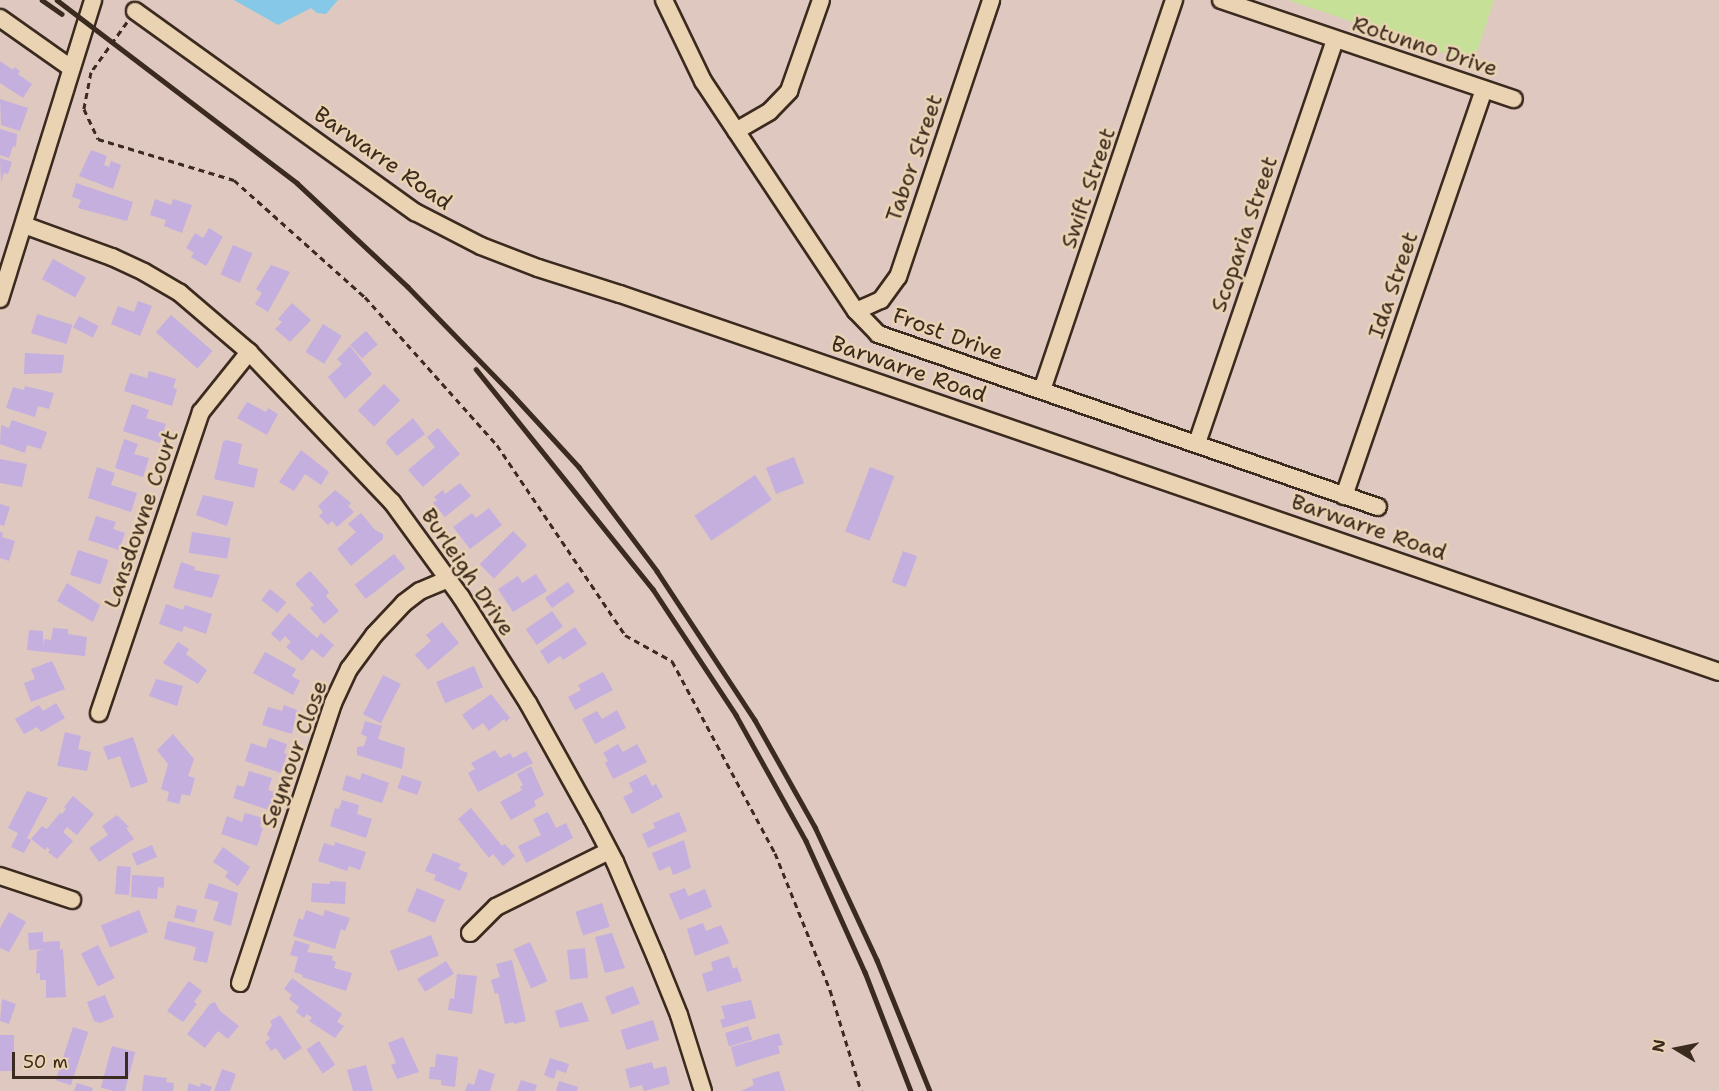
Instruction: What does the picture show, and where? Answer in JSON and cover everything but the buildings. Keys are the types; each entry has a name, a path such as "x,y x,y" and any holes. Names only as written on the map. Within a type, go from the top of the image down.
{"street":[{"path":"0,298 93,0"},
{"name":"Frost Drive","path":"664,0 703,81 856,311 878,334 1378,507"},
{"path":"736,131 770,111 789,91 820,0"},
{"name":"Tabor Street","path":"856,311 881,300 898,277 991,0"},
{"name":"Swift Street","path":"1042,390 1174,0"},
{"name":"Rotunno Drive","path":"1221,0 1514,99"},
{"name":"Barwarre Road","path":"135,11 416,212 481,246 538,268 620,294 1719,672"},
{"path":"0,18 72,68"},
{"name":"Scoparia Street","path":"1197,443 1335,40"},
{"name":"Ida Street","path":"1344,496 1484,89"},
{"name":"Burleigh Drive","path":"24,225 144,272 180,293 249,352 392,502 448,579 528,703 609,850 671,996 703,1091"},
{"name":"Lansdowne Court","path":"99,713 201,412 249,352"},
{"name":"Seymour Close","path":"240,983 333,703 349,669 374,635 404,603 420,591 448,579"},
{"path":"470,933 496,907 609,850"},
{"path":"0,876 72,900"}],"path":[{"path":"135,11 91,72 84,109 98,139 234,180 365,297 497,445 625,634 672,661 775,853 830,990 861,1091"}],"green space":[{"path":"1288,0 1494,0 1477,52 1462,59"}],"water":[{"path":"234,0 338,0 326,14 317,13 311,8 278,25"}],"railway":[{"path":"42,0 62,14"},
{"path":"57,0 297,183 408,287 579,467 657,571 755,720 815,827 877,960 930,1091"},
{"path":"476,369 653,589 736,715 806,841 865,972 911,1091"}]}
